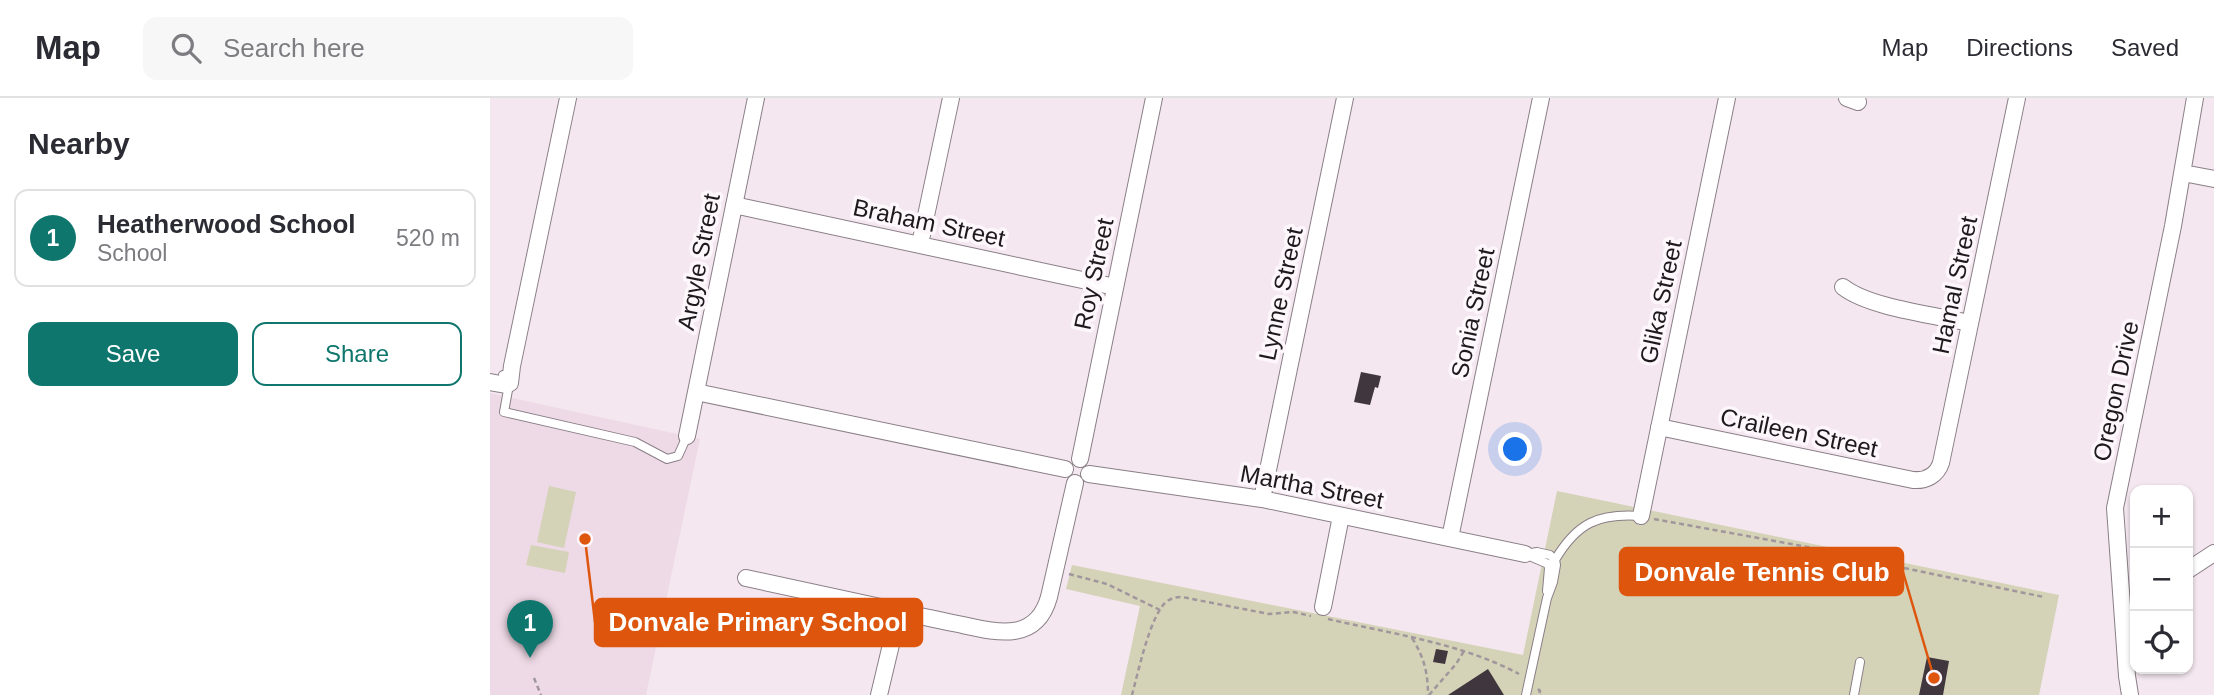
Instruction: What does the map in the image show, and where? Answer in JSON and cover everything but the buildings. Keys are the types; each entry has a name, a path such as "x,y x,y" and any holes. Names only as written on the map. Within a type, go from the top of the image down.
{"street":[{"path":"500,376 568,98"},
{"name":"Argyle Street","path":"687,436 756,98"},
{"path":"920,244 951,98"},
{"name":"Roy Street","path":"1080,459 1154,98"},
{"name":"Lynne Street","path":"1262,499 1345,98"},
{"name":"Sonia Street","path":"1450,538 1541,98"},
{"name":"Glika Street","path":"1641,516 1727,98"},
{"name":"Hamal Street","path":"1930,477 1941,463 2017,98"},
{"name":"Oregon Drive","path":"2130,695 2128,602 2115,508 2183,173 2195,98"},
{"path":"2183,173 2214,179"},
{"name":"Braham Street","path":"734,205 1115,287"},
{"path":"1843,287 1853,295 1870,301 1970,323"},
{"path":"696,392 1065,469"},
{"name":"Craileen Street","path":"1659,427 1913,480 1930,477"},
{"path":"746,578 993,631 1017,631 1026,628 1046,610 1087,465 1080,459 1070,461 1065,469 1067,479 1082,478"},
{"name":"Martha Street","path":"1082,478 1262,499 1525,554"},
{"path":"1323,607 1341,516"},
{"path":"2193,567 2214,553"},
{"path":"879,695 899,611"}],"lane":[{"path":"500,376 508,390 505,412 635,442 667,459 678,456 687,436"},
{"path":"1526,695 1547,598 1555,574 1549,558 1586,524 1610,516 1641,516"},
{"name":"Martha Street","path":"1525,554 1549,558"},
{"path":"1853,695 1860,662"}],"path":[{"path":"1641,516 1868,558 2044,597"},
{"path":"1055,572 1107,584 1160,610"},
{"path":"1132,695 1143,650 1160,610 1174,597 1269,614 1293,612 1464,651 1501,665 1529,680 1540,691 1539,695"},
{"path":"1412,638 1427,670 1428,695"},
{"path":"1428,695 1464,651"},
{"path":"534,678 541,695"}],"shaded area":[{"path":"490,393 700,439 646,695 490,695"},
{"path":"549,486 576,492 564,548 537,542"},
{"path":"1557,491 2059,595 2039,695 1121,695 1140,606 1066,589 1072,565 1523,655"},
{"path":"531,545 569,552 565,573 526,565"}],"place":[{"name":"Donvale Primary School","path":"585,539"},
{"name":"Heatherwood School","path":"530,658"},
{"name":"Donvale Tennis Club","path":"1934,678"}]}
